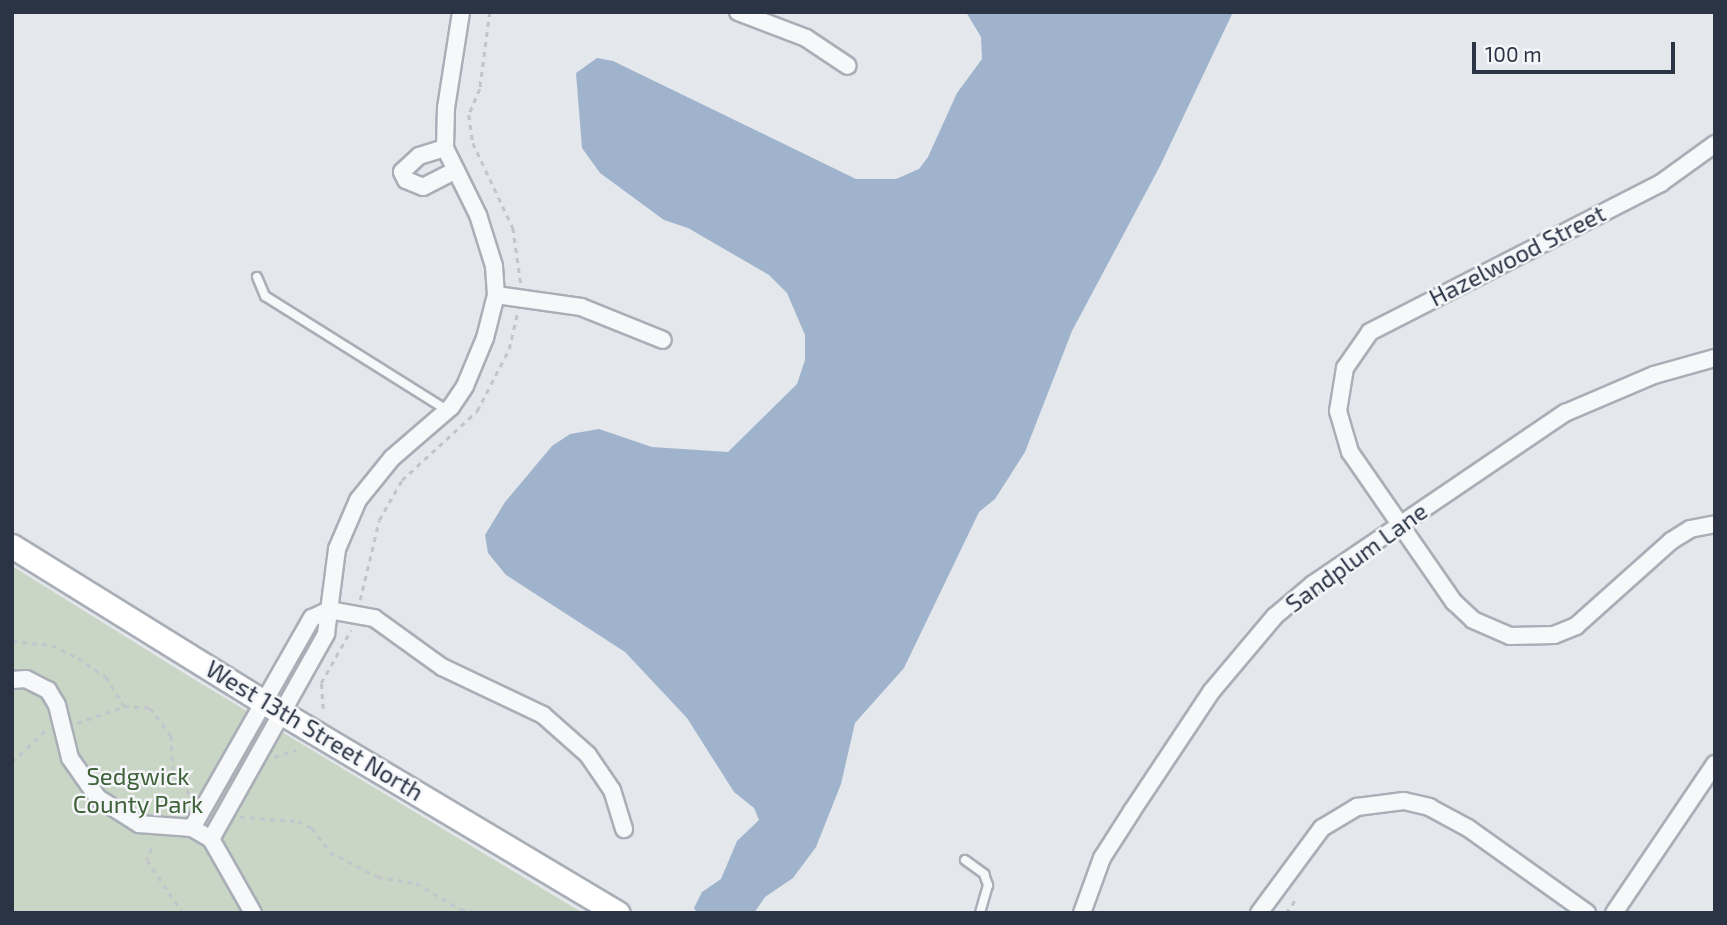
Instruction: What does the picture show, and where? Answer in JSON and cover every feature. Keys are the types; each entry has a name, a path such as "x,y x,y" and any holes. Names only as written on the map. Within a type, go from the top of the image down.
{"street":[{"path":"211,839 284,714 326,634 337,550 358,500 392,458 447,410 477,363 496,295 486,240 445,148 446,108 461,12"},
{"path":"738,12 806,38 848,66"},
{"name":"Hazelwood Street","path":"1399,524 1341,432 1340,385 1356,347 1395,316 1661,183 1715,144"},
{"path":"445,148 419,156 402,172 406,180 424,187 456,170"},
{"path":"496,295 607,315 663,340"},
{"name":"Sandplum Lane","path":"1082,913 1102,858 1242,653 1313,584 1565,413 1631,384 1715,358"},
{"path":"1399,524 1454,602 1473,620 1510,636 1529,639 1576,626 1671,541 1690,529 1715,524"},
{"name":"West 13th Street North","path":"12,546 262,701 618,913"},
{"path":"192,828 262,701 312,618 328,610 358,613 391,627 443,667 543,715 566,732 612,790 624,829"},
{"path":"12,680 26,679 48,690 62,724 70,758 107,804 139,824 192,828 211,839 228,876 253,913"},
{"path":"1614,913 1715,764"},
{"path":"1259,913 1322,828 1357,807 1393,801 1443,813 1587,913"}],"lane":[{"path":"257,277 265,296 447,410"},
{"path":"965,860 985,874 988,885 981,913"}],"path":[{"path":"324,709 321,683 358,613 379,520 402,480 477,411 509,349 521,278 513,228 473,143 469,115 480,89 490,12"},
{"path":"12,641 52,645 78,658 106,677 124,706"},
{"path":"12,762 54,724 92,721 124,706 150,708 163,719 171,736 174,775 182,789 199,802"},
{"path":"235,817 298,821 312,828 330,852 378,877 416,883 460,909 481,913"},
{"path":"152,848 148,860 183,913"},
{"path":"1286,913 1295,900"},
{"path":"12,910 18,913"}],"green space":[{"name":"Sedgwick County Park","path":"12,566 187,675 583,913 12,913"}],"water":[{"path":"966,12 1233,12 1160,166 1072,331 1025,452 995,499 979,512 904,668 855,723 841,784 816,847 793,878 765,897 754,913 697,913 694,908 702,892 721,879 737,841 759,820 754,808 734,792 687,718 625,652 506,575 488,553 485,535 505,502 552,446 570,434 599,429 652,447 728,452 797,384 805,360 805,335 787,293 769,275 688,228 664,220 600,173 582,148 576,73 597,58 613,61 856,179 896,179 919,169 928,157 957,93 982,59 981,37"}]}
